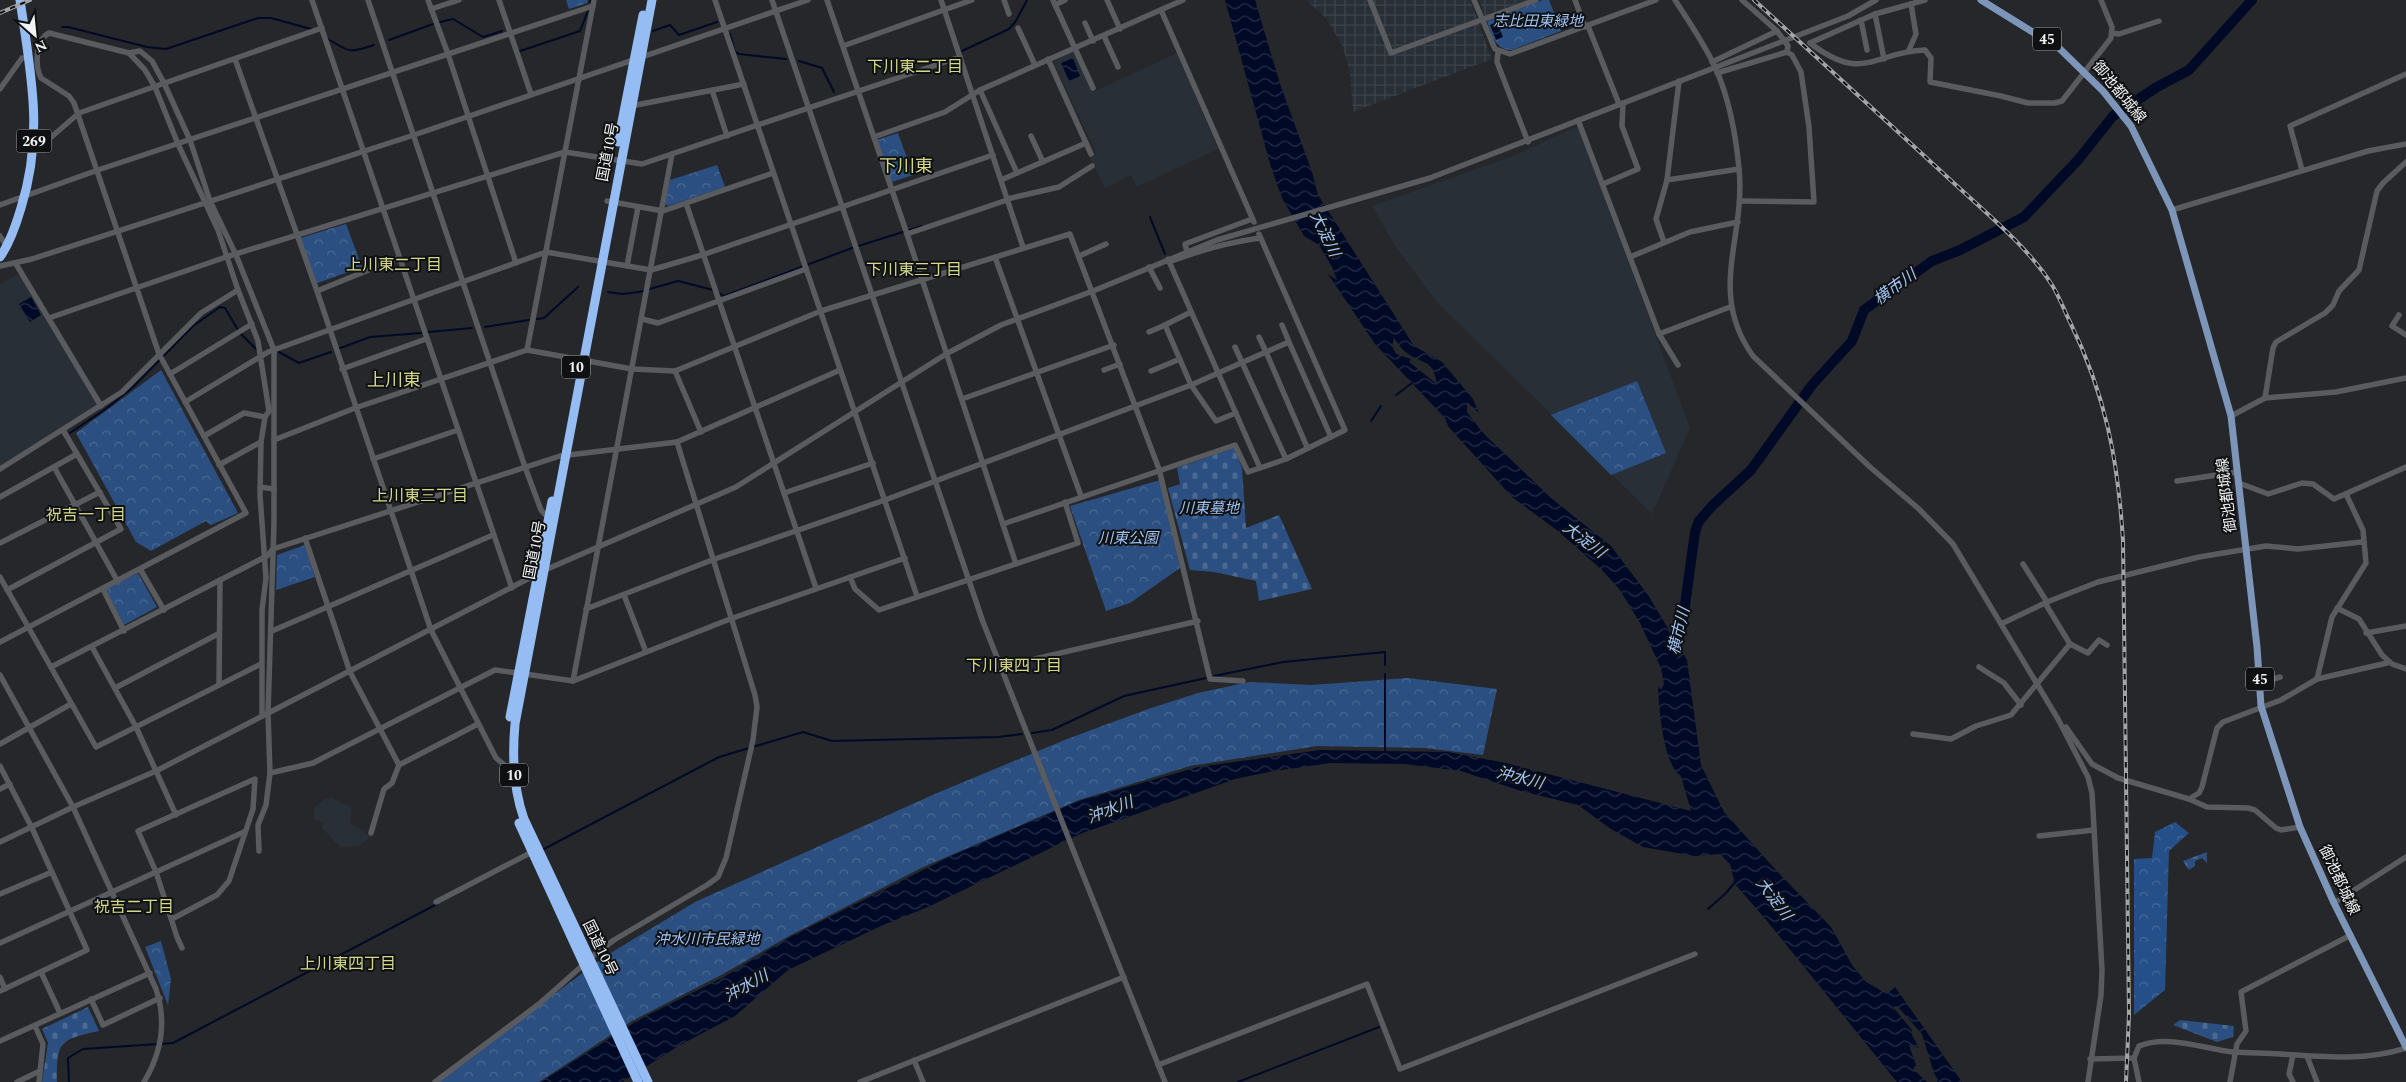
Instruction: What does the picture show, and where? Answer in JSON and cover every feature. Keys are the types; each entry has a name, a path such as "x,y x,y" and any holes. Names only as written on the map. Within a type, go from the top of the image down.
{"highway":[{"name":"269","path":"0,257 7,247 25,197 34,152 35,115 20,0"},
{"name":"国道10号","path":"618,160 631,106 646,0"},
{"name":"国道10号","path":"648,1082 532,852 514,805 508,768 508,734 541,573 637,58 652,0"},
{"name":"国道10号","path":"521,673 513,746 513,769 519,805 638,1082"}],"main road":[{"name":"御池都城線","path":"1981,0 2045,38 2086,72 2124,115 2146,153 2172,210 2231,416 2247,549 2261,706 2300,827 2334,903 2406,1047"}],"street":[{"path":"312,0 398,258 512,588"},
{"path":"368,0 525,467 541,510 551,520"},
{"path":"428,0 448,54 516,262"},
{"path":"431,9 459,0"},
{"path":"499,0 532,94"},
{"path":"715,0 918,596"},
{"path":"772,0 968,580 1000,667 1165,1082"},
{"path":"0,266 16,264 277,180 362,150 414,135 808,0"},
{"path":"827,0 906,230 1016,564"},
{"path":"942,0 971,94 1023,247"},
{"path":"843,46 972,0"},
{"path":"1004,0 1009,14"},
{"path":"1065,0 1054,2 1093,88"},
{"path":"1107,0 1120,29"},
{"path":"874,137 945,112 971,94 1184,0"},
{"path":"1370,0 1390,54 1536,0"},
{"path":"1474,0 1490,41 1498,52 1497,62 1528,142"},
{"path":"1575,0 1621,104 1622,126 1638,169 1603,184"},
{"path":"1498,52 1510,54 1656,0"},
{"path":"1675,0 1715,68 1730,116 1739,169 1741,200 1730,272 1730,307 1739,335 1756,359 1870,467 1919,509 1953,544 2058,719 2088,777 2092,793 2101,995 2088,1082"},
{"path":"1742,0 1777,32 1788,46 1787,52"},
{"path":"1168,261 1187,252 1263,225 1430,178 1528,142 1578,120 1848,16 1876,0"},
{"path":"1925,0 1875,14 1810,43 1824,53 1851,64 1862,65 1909,50 1925,50 1929,53 1930,82 2028,103 2047,105 2062,100 2107,46 2112,33 2110,21 2101,0"},
{"path":"0,205 98,170 510,33 593,3"},
{"path":"528,350 593,3"},
{"path":"1909,50 1916,34 1911,4"},
{"path":"1161,10 1253,221 1185,244 1187,252"},
{"path":"1875,14 1884,59"},
{"path":"1861,20 1867,50"},
{"path":"2112,33 2119,34 2159,21"},
{"path":"1085,24 1093,41"},
{"path":"34,152 79,113 322,28"},
{"path":"1018,28 1035,65"},
{"path":"1715,68 1777,32"},
{"path":"0,642 118,582 246,513 159,354 79,113 69,96 41,78 39,74 37,55 39,43 43,36 49,33 129,54 145,70 155,87 178,144 236,255 274,350 272,631 265,715"},
{"path":"1104,36 1118,67"},
{"path":"129,54 140,50 156,66 190,140 226,257 252,324 262,356 268,411 261,442 260,487 263,558 266,578 262,602 261,664 270,773 266,805 258,826 260,851"},
{"path":"1715,68 1787,52 1792,55 1801,72 1809,127 1814,202 1741,200"},
{"path":"49,318 226,257 565,152 642,164 960,57"},
{"path":"0,88 22,58"},
{"path":"235,59 431,630 496,758 508,768"},
{"path":"1048,59 1092,154"},
{"path":"2302,170 2290,126 2406,74"},
{"path":"1664,242 1656,219 1667,180 1679,82"},
{"path":"631,106 744,84"},
{"path":"712,90 727,136"},
{"path":"980,90 1017,173"},
{"path":"1578,120 1659,334 1678,365"},
{"path":"1031,136 1043,162"},
{"path":"1001,180 1086,144"},
{"path":"2172,210 2368,151 2406,144"},
{"path":"573,681 646,291 663,211 672,154"},
{"path":"185,402 274,350 546,252 651,270 702,255 993,155"},
{"path":"2265,398 2273,348 2276,342 2325,313 2333,305 2339,291 2359,270 2377,191 2406,162"},
{"path":"906,230 1007,200 1059,187 1092,166"},
{"path":"1667,180 1739,169"},
{"path":"610,201 663,211 773,173"},
{"path":"686,203 784,493 795,531 816,588"},
{"path":"627,266 638,207"},
{"path":"1630,256 1690,232 1738,222"},
{"path":"274,440 355,408 528,350 632,369 675,371 821,311 1070,234 1114,345 1134,405 1159,469 1198,621 1210,679 1243,681"},
{"path":"0,236 7,247"},
{"path":"0,842 73,807 156,771 541,573 736,487 855,414 901,382 978,336 1017,318 1093,291 1149,266 1259,236 1345,430 1307,447 1286,459 1248,472 1235,445 1159,469 1003,524"},
{"path":"1079,256 1106,244"},
{"path":"995,257 1081,496"},
{"path":"316,291 398,258"},
{"path":"1168,261 1260,468"},
{"path":"16,264 101,406"},
{"path":"1149,266 1160,288"},
{"path":"642,319 658,323 718,299 806,269"},
{"path":"0,469 122,392 201,313 238,290"},
{"path":"1659,334 1730,307"},
{"path":"1149,332 1191,312"},
{"path":"2399,315 2392,326 2406,335"},
{"path":"170,374 252,324"},
{"path":"1165,325 1191,385 1216,420 1236,413"},
{"path":"1282,325 1331,437"},
{"path":"1259,337 1307,447"},
{"path":"342,369 426,339"},
{"path":"586,609 712,560 885,500 1058,433 1191,385 1289,342"},
{"path":"962,399 1114,345"},
{"path":"1235,347 1286,459"},
{"path":"1150,371 1180,359"},
{"path":"1104,370 1120,364"},
{"path":"51,667 263,558 273,549 563,455 677,442 840,370"},
{"path":"675,371 701,432"},
{"path":"2231,416 2265,398 2336,392 2406,378"},
{"path":"204,436 244,413 265,418"},
{"path":"7,590 121,529 63,430"},
{"path":"373,459 458,430"},
{"path":"219,464 261,442"},
{"path":"435,1082 539,1004 588,965 614,940 718,877 726,858 751,751 757,707 755,695 677,442"},
{"path":"0,496 77,454"},
{"path":"784,493 873,463"},
{"path":"54,467 118,582"},
{"path":"2239,483 2268,494 2302,483 2313,484 2334,499 2406,467"},
{"path":"2176,481 2237,472"},
{"path":"260,487 274,489"},
{"path":"0,544 100,492"},
{"path":"2317,679 2332,617 2366,564 2362,530 2346,494"},
{"path":"850,577 855,589 879,610 1078,543 1065,502"},
{"path":"272,631 493,535"},
{"path":"305,538 350,672 399,765"},
{"path":"2001,624 2046,602 2098,582 2199,557 2266,546 2298,549 2362,542"},
{"path":"270,773 313,763 494,670 573,681 730,619 905,558"},
{"path":"2023,564 2070,644 2088,653 2099,640 2107,645"},
{"path":"140,570 164,610"},
{"path":"0,577 96,747 261,664"},
{"path":"219,684 220,580"},
{"path":"103,589 124,631"},
{"path":"624,595 646,652"},
{"path":"2337,608 2359,619 2366,633 2382,655 2392,664 2406,668"},
{"path":"1000,667 1198,621"},
{"path":"2366,633 2406,626"},
{"path":"115,688 218,634"},
{"path":"1913,734 1951,739 1976,726 2011,715 2038,685 2070,644"},
{"path":"92,647 136,727 176,815"},
{"path":"2189,799 2195,796 2202,788 2217,728 2231,718 2280,700 2317,679 2387,662"},
{"path":"1979,667 2004,683 2021,705"},
{"path":"0,675 73,807 160,998 162,1040 144,1082"},
{"path":"2260,683 2280,677"},
{"path":"0,744 71,704"},
{"path":"2058,719 2092,764 2118,778 2189,799 2207,807 2248,808 2255,810 2281,830 2300,827"},
{"path":"371,833 384,789 392,782 399,765 478,724"},
{"path":"0,766 32,828 87,950 2,990 0,977"},
{"path":"172,922 216,894 229,881 236,866 244,832 253,809 255,778 138,831 156,872 172,922 182,948"},
{"path":"0,789 10,784"},
{"path":"2039,836 2094,830"},
{"path":"0,943 244,832"},
{"path":"436,902 532,852"},
{"path":"2334,903 2406,857"},
{"path":"1,892 52,872"},
{"path":"2230,1082 2236,1044 2246,1031 2241,992 2350,935"},
{"path":"1158,1065 1367,984 1400,1069 1695,954"},
{"path":"41,972 60,1013"},
{"path":"0,1042 150,973"},
{"path":"860,1082 1124,977"},
{"path":"91,999 103,1025 160,998"},
{"path":"35,1026 43,1044 40,1082"},
{"path":"2139,1082 2134,1058 2139,1046 2167,1042 2234,1052 2308,1056 2360,1057 2383,1055 2406,1047"},
{"path":"2293,1055 2289,1074 2293,1082"},
{"path":"2308,1056 2317,1082"},
{"path":"2090,1059 2134,1058"},
{"path":"914,1060 923,1082"},
{"path":"17,1082 40,1071"}],"shaded area":[{"path":"1306,0 1470,0 1492,59 1353,112 1350,72 1342,45 1326,18"},
{"path":"1479,0 1528,0 1485,16"},
{"path":"1072,51 1075,52 1093,92 1177,53 1218,149 1137,187 1131,175 1105,188 1089,156 1096,153 1054,63 1055,60"},
{"path":"1578,126 1690,428 1652,514 1436,301 1395,246 1372,206 1513,156"},
{"path":"17,275 22,278 98,405 0,465 0,284"},
{"path":"332,798 352,808 350,823 371,836 359,846 340,847 322,828 324,823 314,819 314,808 325,799"}],"green space":[{"path":"566,0 588,0 587,3 569,9"},
{"name":"志比田東緑地","path":"1543,0 1549,0 1561,31 1512,50 1498,45 1487,21"},
{"path":"898,133 913,175 892,182 877,140"},
{"path":"717,165 725,187 668,206 665,204 670,180"},
{"path":"346,224 362,267 315,284 300,238"},
{"path":"161,370 238,513 211,525 206,521 151,551 136,542 76,433"},
{"path":"1637,381 1666,453 1611,475 1551,415"},
{"name":"川東墓地","path":"1234,448 1242,468 1246,528 1279,515 1312,589 1259,601 1256,581 1214,572 1190,570 1168,488 1180,484 1177,468"},
{"name":"川東公園","path":"1160,480 1180,568 1130,603 1106,611 1070,506"},
{"path":"305,545 315,577 276,590 277,555"},
{"path":"138,573 157,607 124,625 106,589"},
{"name":"沖水川市民緑地","path":"1408,678 1497,689 1483,755 1425,748 1317,746 1190,766 1079,800 921,868 789,936 723,974 632,1021 539,1082 437,1082 604,957 695,902 937,793 1067,739 1198,693 1249,682 1311,685"},
{"path":"2175,822 2189,833 2169,851 2165,990 2134,1015 2134,859 2152,858 2155,832"},
{"path":"2207,852 2207,863 2202,858 2195,861 2195,866 2189,870 2183,861"},
{"path":"161,941 171,979 168,1005 145,947"},
{"path":"88,1007 99,1031 76,1037 63,1044 58,1058 57,1082 42,1082 48,1043 42,1029"},
{"path":"2180,1020 2234,1026 2233,1037 2217,1042 2173,1025"}],"water":[{"path":"1225,0 1255,0 1281,87 1312,172 1318,195 1414,346 1442,362 1473,399 1479,413 1467,402 1467,412 1483,433 1551,498 1611,546 1648,595 1687,660 1701,765 1724,812 1774,868 1831,927 1852,965 1866,982 1887,994 1895,987 1962,1082 1937,1082 1938,1080 1922,1034 1897,1006 1893,1007 1912,1030 1912,1035 1919,1048 1909,1045 1916,1065 1913,1069 1927,1082 1897,1082 1735,884 1730,864 1720,854 1695,856 1643,847 1611,829 1578,805 1521,791 1461,771 1405,764 1330,763 1235,779 1080,834 928,907 883,925 788,970 735,1016 680,1045 622,1082 541,1082 640,1019 724,977 790,937 951,856 1079,801 1198,767 1320,750 1448,752 1506,763 1691,811 1681,776 1675,770 1670,760 1663,735 1658,686 1661,690 1664,684 1661,668 1640,623 1620,590 1602,570 1558,531 1512,497 1448,426 1445,418 1375,344 1328,274 1337,280 1319,245 1304,236 1282,198 1271,167","holes":["1394,338 1408,354 1430,366 1437,384 1409,362 1411,359 1396,354 1392,346"]},
{"path":"1497,22 1503,37 1496,40 1490,25"},
{"path":"1073,58 1080,76 1069,81 1061,63"},
{"path":"31,297 41,315 30,322 19,304"}],"waterway":[{"path":"962,51 1009,29 1016,21 1027,0"},
{"name":"横市川","path":"1673,656 1682,627 1695,532 1699,521 1713,505 1751,470 1812,385 1852,341 1864,310 1932,261 1960,250 2024,217 2078,160 2113,116 2157,87 2189,70 2252,0"},
{"path":"520,51 580,31 588,11"},
{"path":"62,27 147,47 166,49 258,18 271,18 311,29"},
{"path":"440,22 453,19 483,37 502,31"},
{"path":"653,31 670,25 679,35 717,22"},
{"path":"389,40 433,24"},
{"path":"730,34 735,52 739,54 786,59"},
{"path":"328,39 350,50 374,45"},
{"path":"799,61 822,68 834,92"},
{"path":"1150,217 1165,254"},
{"path":"717,292 724,296 852,248 922,226"},
{"path":"608,292 622,294 639,292 678,281 713,290"},
{"path":"537,319 544,318 578,287"},
{"path":"70,433 107,408 133,387 193,326 220,307 225,308 238,330"},
{"path":"485,327 529,320"},
{"path":"428,332 472,328"},
{"path":"338,349 370,337 421,333"},
{"path":"241,334 256,349"},
{"path":"279,352 299,363 331,352"},
{"path":"1396,395 1412,383"},
{"path":"1371,421 1381,406"},
{"path":"1214,676 1283,662 1385,652 1385,665"},
{"path":"1385,674 1385,752"},
{"path":"1032,733 1052,730 1124,696 1206,678"},
{"path":"542,850 719,757 803,732 832,741 998,737 1022,734"},
{"path":"1708,909 1736,881"},
{"path":"69,1082 68,1058 83,1049 173,1043 437,904"},
{"path":"1238,1082 1379,1027"}],"railway":[{"path":"0,13 30,0"},
{"path":"1754,0 1987,213 2029,255 2042,270 2057,294 2093,376 2114,456 2123,541 2129,1014 2126,1082"}],"district":[{"name":"下川東二丁目","path":"915,67"},
{"name":"下川東","path":"906,166"},
{"name":"上川東二丁目","path":"394,265"},
{"name":"下川東三丁目","path":"914,270"},
{"name":"上川東","path":"394,380"},
{"name":"上川東三丁目","path":"420,496"},
{"name":"祝吉一丁目","path":"86,515"},
{"name":"下川東四丁目","path":"1014,666"},
{"name":"祝吉二丁目","path":"134,907"},
{"name":"上川東四丁目","path":"348,964"}],"water label":[{"name":"大淀川","path":"1325,234"},
{"name":"大淀川","path":"1584,540"},
{"name":"沖水川","path":"1520,778"},
{"name":"沖水川","path":"1110,810"},
{"name":"大淀川","path":"1774,899"},
{"name":"沖水川","path":"746,986"}]}
